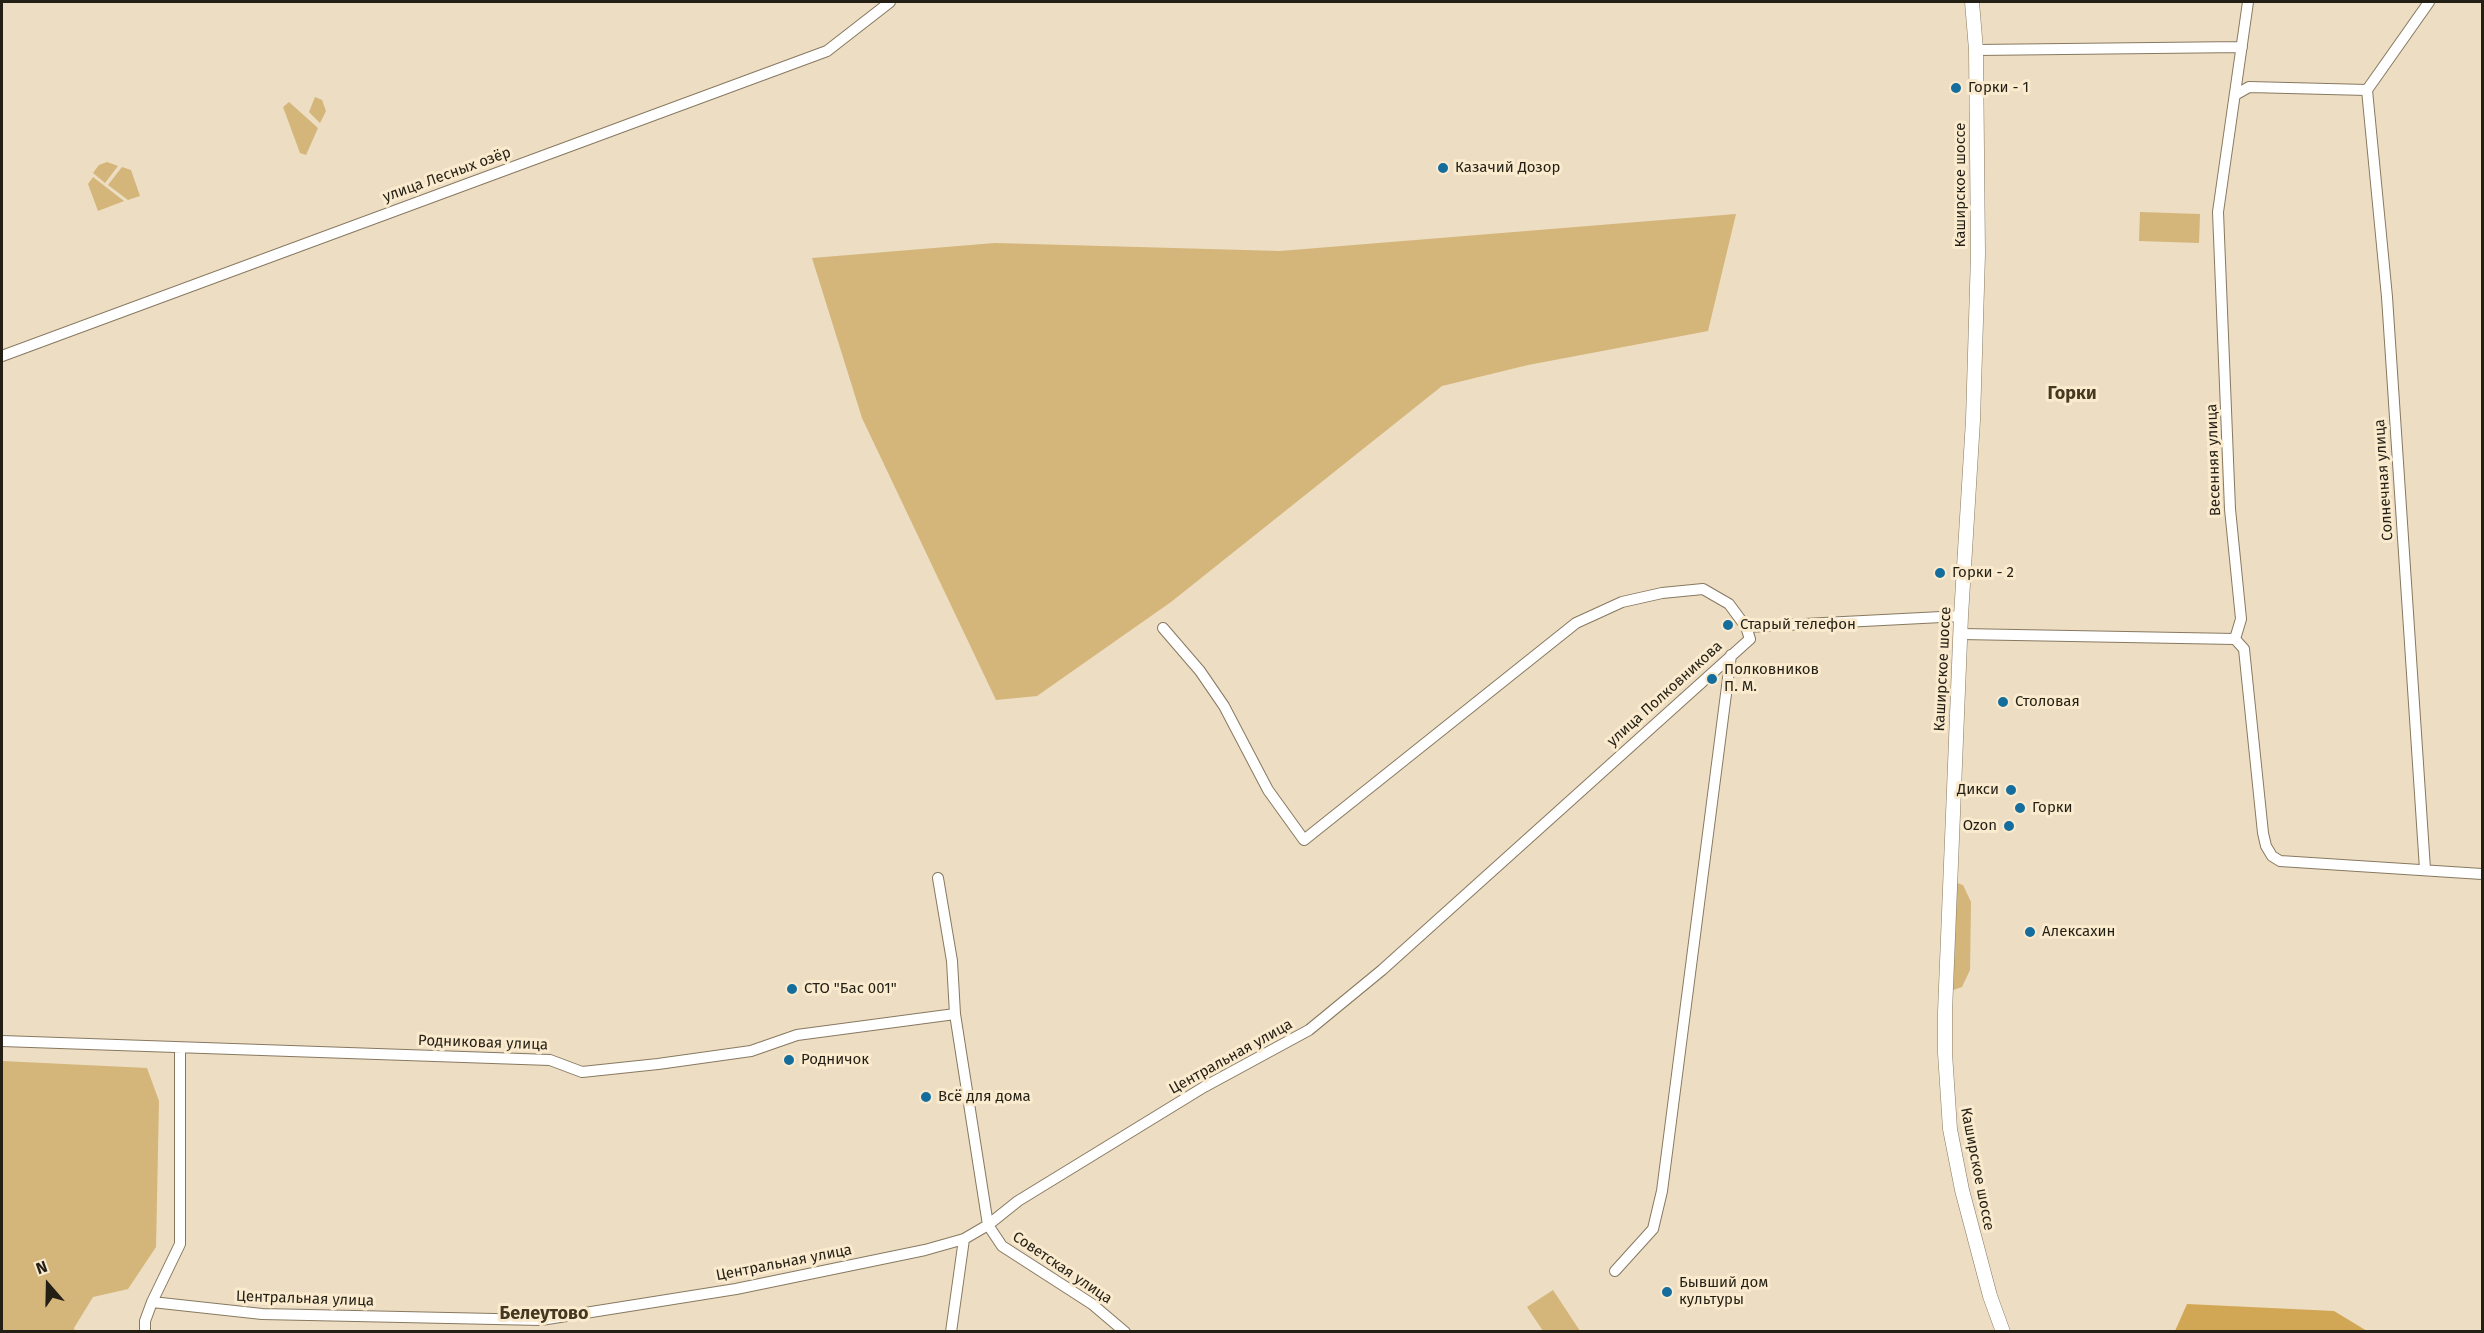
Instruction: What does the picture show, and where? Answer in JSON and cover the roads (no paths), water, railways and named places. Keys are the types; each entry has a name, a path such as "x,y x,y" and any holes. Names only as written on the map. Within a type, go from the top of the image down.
{"main road":[{"name":"Каширское шоссе","path":"1972,2 1976,50 1976,325 1945,1002 1946,1072 1950,1129 1970,1227 2003,1332"}],"street":[{"name":"улица Лесных озёр","path":"2,356 827,51 890,2"},
{"name":"Весенняя улица","path":"2235,639 2241,619 2230,509 2218,212 2248,2"},
{"path":"2235,95 2249,87 2367,90 2429,2"},
{"path":"1976,50 2242,47"},
{"name":"Солнечная улица","path":"2367,90 2387,297 2425,869"},
{"path":"1163,628 1200,670 1224,706 1268,790 1304,840 1576,624 1622,602 1662,593 1703,589 1729,604 1746,627 1961,616"},
{"name":"улица Полковникова","path":"1351,996 1750,639 1746,627"},
{"path":"1961,634 2235,639 2244,650 2263,832 2265,846 2272,855 2280,861 2482,874"},
{"path":"1615,1271 1653,1229 1662,1191 1731,655"},
{"path":"938,878 952,961 955,1014 988,1225"},
{"name":"Центральная улица","path":"152,1302 262,1314 541,1320 736,1289 925,1250 964,1239 988,1225 1018,1201 1204,1087 1310,1030 1351,996"},
{"name":"Родниковая улица","path":"2,1041 550,1060 582,1072 751,1051 797,1035 955,1014"},
{"path":"145,1332 152,1302 168,1273 180,1244 180,1048"},
{"name":"Советская улица","path":"988,1225 1002,1246 1092,1304 1125,1332"},
{"path":"951,1332 964,1239"},
{"path":"541,1320 541,1332"}],"place":[{"name":"Горки - 1","path":"1956,88"},
{"name":"Казачий Дозор","path":"1443,168"},
{"name":"Горки - 2","path":"1940,573"},
{"name":"Старый телефон","path":"1728,625"},
{"name":"Полковников П. М.","path":"1712,679"},
{"name":"Столовая","path":"2003,702"},
{"name":"Дикси","path":"2011,790"},
{"name":"Горки","path":"2020,808"},
{"name":"Ozon","path":"2009,826"},
{"name":"Алексахин","path":"2030,932"},
{"name":"СТО \"Бас 001\"","path":"792,989"},
{"name":"Родничок","path":"789,1060"},
{"name":"Всё для дома","path":"926,1097"},
{"name":"Бывший дом культуры","path":"1667,1292"}],"district":[{"name":"Горки","path":"2072,394"},
{"name":"Белеутово","path":"544,1314"}]}
